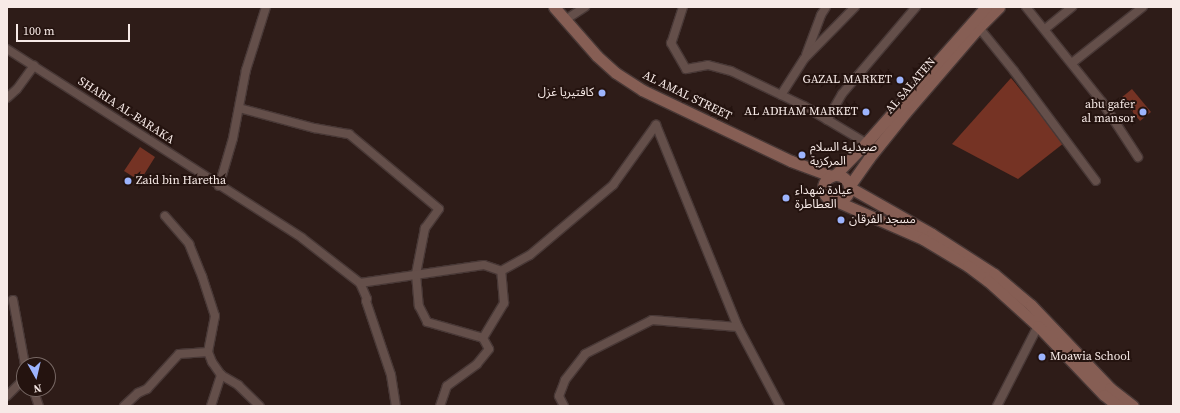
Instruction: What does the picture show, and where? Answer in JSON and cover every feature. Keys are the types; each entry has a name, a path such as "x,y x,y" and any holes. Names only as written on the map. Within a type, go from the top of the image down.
{"main road":[{"name":"AL AMAL STREET","path":"554,7 597,56 616,73 642,90 791,161 833,175"},
{"name":"AL SALATEN","path":"849,187 869,158 904,113 976,24 986,7"},
{"name":"AL SALATEN","path":"833,175 866,143 976,24 999,7"},
{"path":"1118,406 1104,395 1038,326 988,281 939,248 827,198 823,191 824,182 833,175 846,180 849,187 932,234 994,274 1030,305 1110,388 1134,406"},
{"path":"836,201 844,198 849,187"}],"street":[{"path":"219,186 233,138 246,70 266,7"},
{"path":"565,20 585,7"},
{"path":"683,7 671,43 686,69 708,65 731,71 781,95 866,143"},
{"path":"781,95 804,59 821,15 826,7"},
{"path":"804,59 855,7"},
{"path":"827,120 842,94 916,7"},
{"path":"1026,7 1102,102 1138,157"},
{"path":"1045,29 1072,7"},
{"path":"1072,63 1142,7"},
{"path":"976,24 1014,71 1096,180"},
{"name":"SHARIA AL-BARAKA","path":"7,49 302,238 360,283"},
{"path":"7,98 17,89 34,66"},
{"path":"239,108 314,128 348,134 439,209 425,228 416,274 419,306 427,322 484,338 489,349 478,364 447,386 440,406"},
{"path":"396,406 391,375 366,301 367,299 360,283 484,265 501,271 530,255 613,186 656,125 738,327 780,406"},
{"path":"165,216 188,244 202,276 215,316 208,352 212,362 222,375 238,385 260,406"},
{"path":"484,338 504,303 501,271"},
{"path":"13,300 24,357"},
{"path":"564,406 559,396 565,380 585,354 652,320 738,327"},
{"path":"998,406 1038,326"},
{"path":"124,406 138,393 147,389 179,354 208,352"},
{"path":"210,406 222,375"},
{"path":"7,396 16,387"}],"shaded area":[{"path":"1011,78 1064,143 1018,179 952,144"},
{"path":"1132,89 1151,112 1140,121 1121,98"},
{"path":"140,147 155,157 140,181 124,171"}],"place":[{"name":"GAZAL MARKET","path":"900,80"},
{"name":"كافتيريا غزل","path":"602,93"},
{"name":"AL ADHAM MARKET","path":"866,112"},
{"name":"abu gafer al mansor","path":"1143,112"},
{"name":"صيدلية السلام المركزية","path":"802,155"},
{"name":"Zaid bin Haretha","path":"128,181"},
{"name":"عيادة شهداء العطاطرة","path":"786,198"},
{"name":"مسجد الفرقان","path":"841,220"},
{"name":"Moawia School","path":"1042,357"}]}
